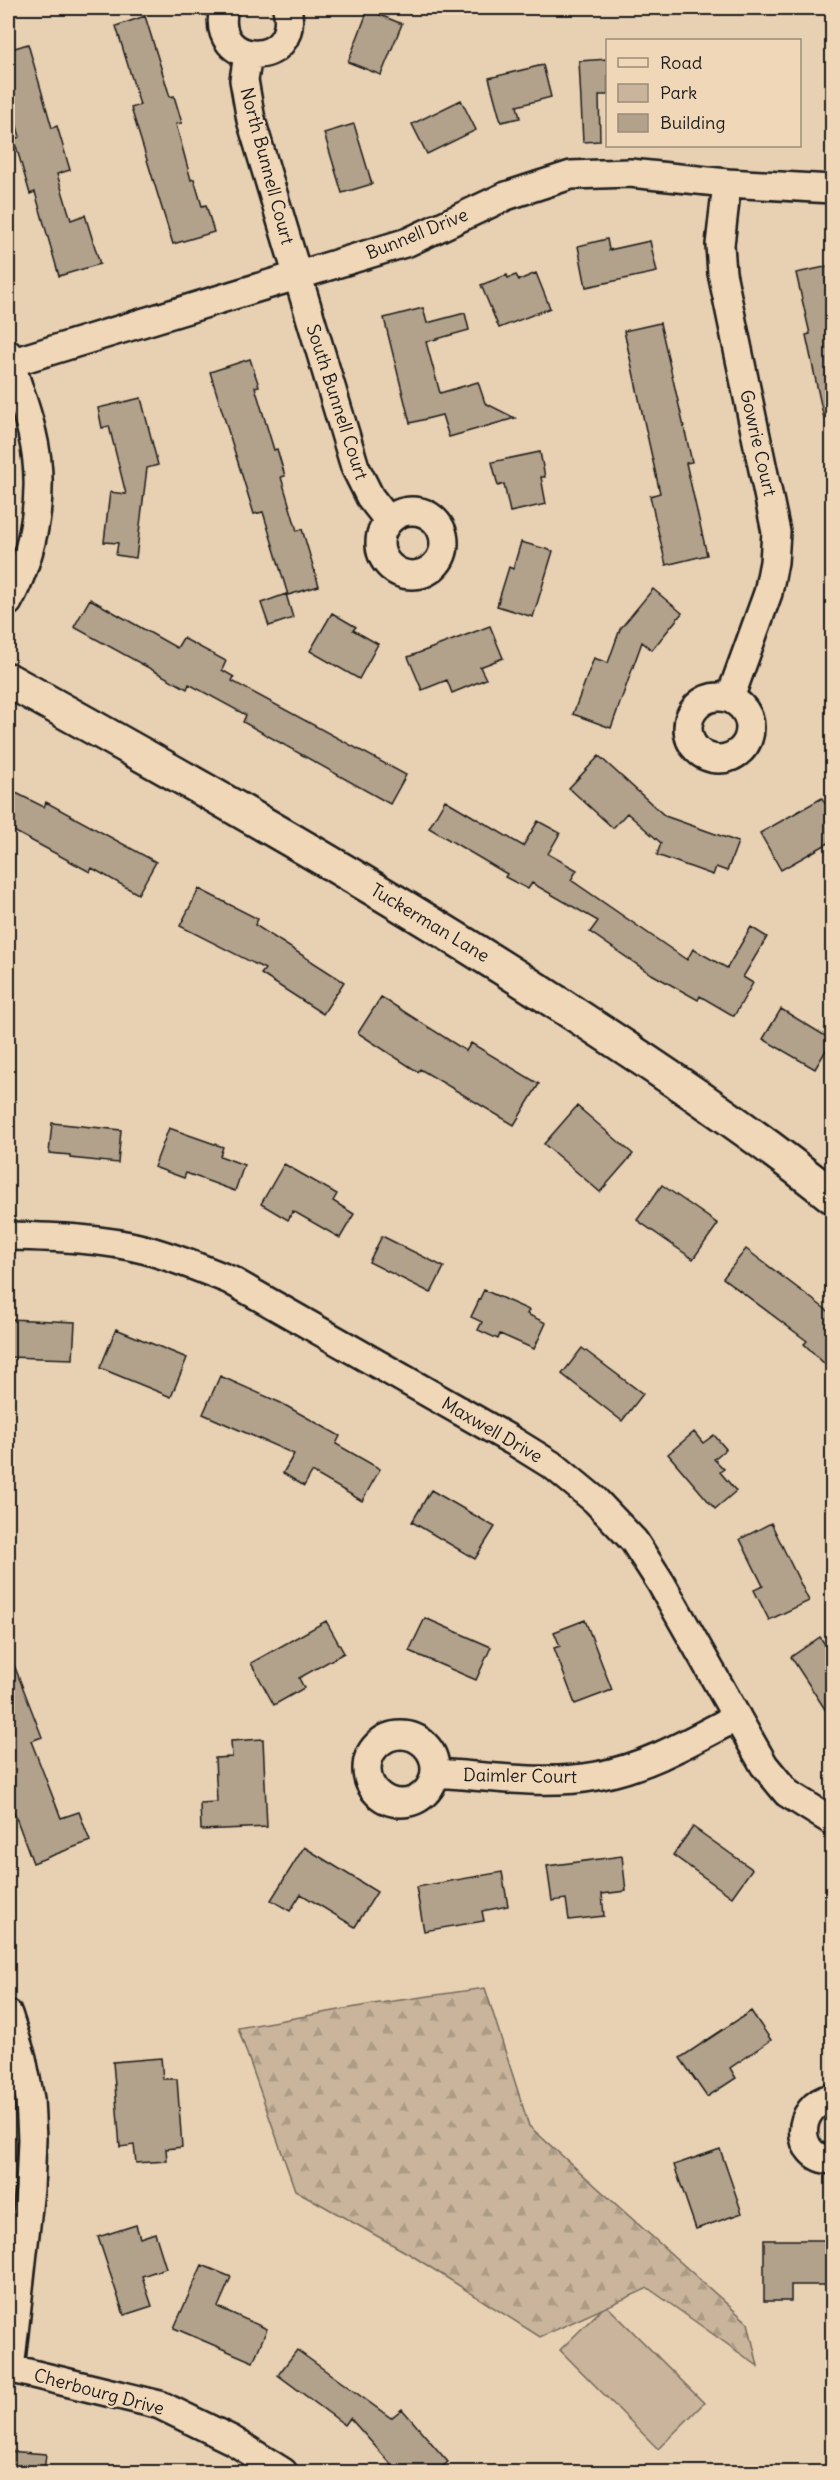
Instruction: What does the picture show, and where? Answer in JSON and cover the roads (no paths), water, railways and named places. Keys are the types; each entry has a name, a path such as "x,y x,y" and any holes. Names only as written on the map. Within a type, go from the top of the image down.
{"main road":[{"name":"Tuckerman Lane","path":"8,680 435,925 628,1049 829,1185"}],"street":[{"path":"224,8 220,21 224,36 234,48 248,54 263,54 277,48 287,36 290,20 287,8"},
{"name":"North Bunnell Court","path":"248,54 244,80 251,120 298,277"},
{"name":"Bunnell Drive","path":"9,358 298,277 408,242 506,196 571,175 630,173 727,183 832,189"},
{"name":"Gowrie Court","path":"727,183 720,245 722,273 776,532 774,562 768,593 730,698"},
{"name":"South Bunnell Court","path":"298,277 355,467 370,497 388,520"},
{"path":"8,602 26,557 34,528 38,498 32,434 9,358"},
{"name":"Maxwell Drive","path":"8,1236 109,1244 146,1250 230,1280 555,1467 595,1500 634,1541 661,1583 764,1765 787,1793 832,1821"},
{"name":"Daimler Court","path":"435,1773 528,1779 597,1776 635,1765 672,1750 737,1717"},
{"path":"8,2014 22,2058 30,2099 32,2139 30,2189 9,2368"},
{"path":"832,2098 812,2107 803,2127 804,2138 816,2156 832,2160"},
{"name":"Cherbourg Drive","path":"9,2368 160,2405 232,2440 283,2472"}]}
